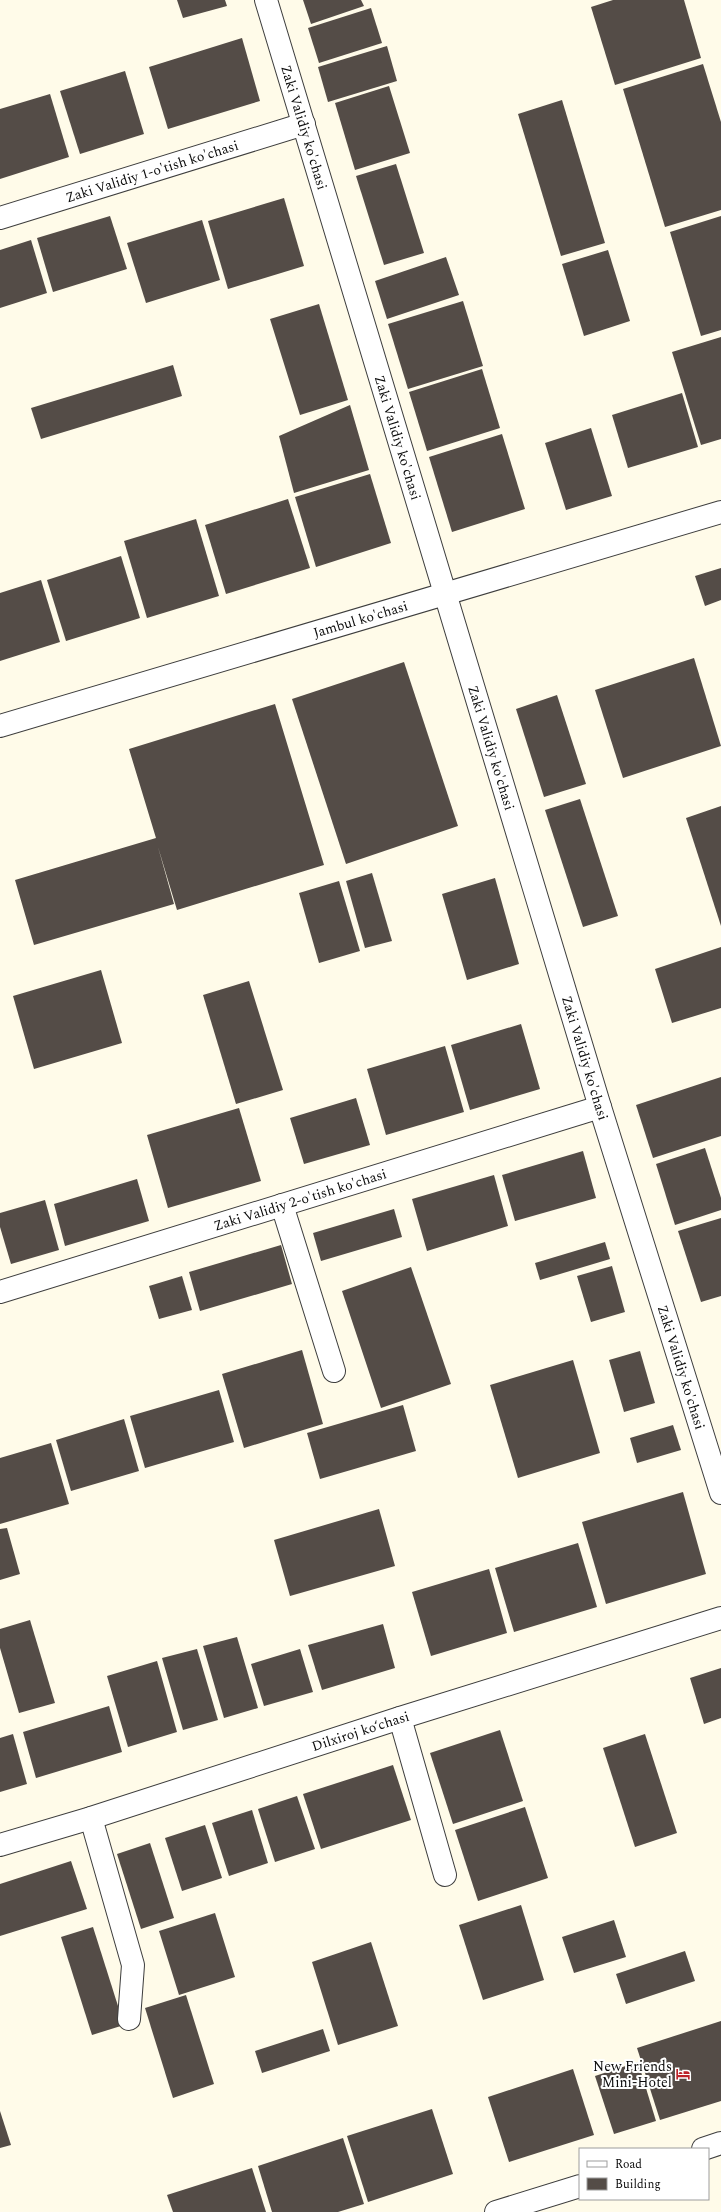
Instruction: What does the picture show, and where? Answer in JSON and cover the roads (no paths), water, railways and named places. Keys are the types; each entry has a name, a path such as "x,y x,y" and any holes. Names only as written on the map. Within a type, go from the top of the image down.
{"street":[{"name":"Zaki Validiy ko'chasi","path":"266,0 600,1107 721,1493"},
{"name":"Zaki Validiy 1-o'tish ko'chasi","path":"0,218 304,124"},
{"name":"Jambul ko'chasi","path":"0,726 445,596 721,512"},
{"name":"Zaki Validiy 2-o'tish ko'chasi","path":"0,1292 600,1107"},
{"path":"282,1205 334,1371"},
{"name":"Dilxiroj ko‘chasi","path":"0,1844 91,1818 400,1718 721,1618"},
{"path":"400,1718 445,1875"},
{"path":"91,1818 133,1965 129,2019"},
{"path":"706,2148 721,2143"},
{"path":"496,2212 579,2186"}],"place":[{"name":"New Friends Mini-Hotel","path":"683,2074"}]}
